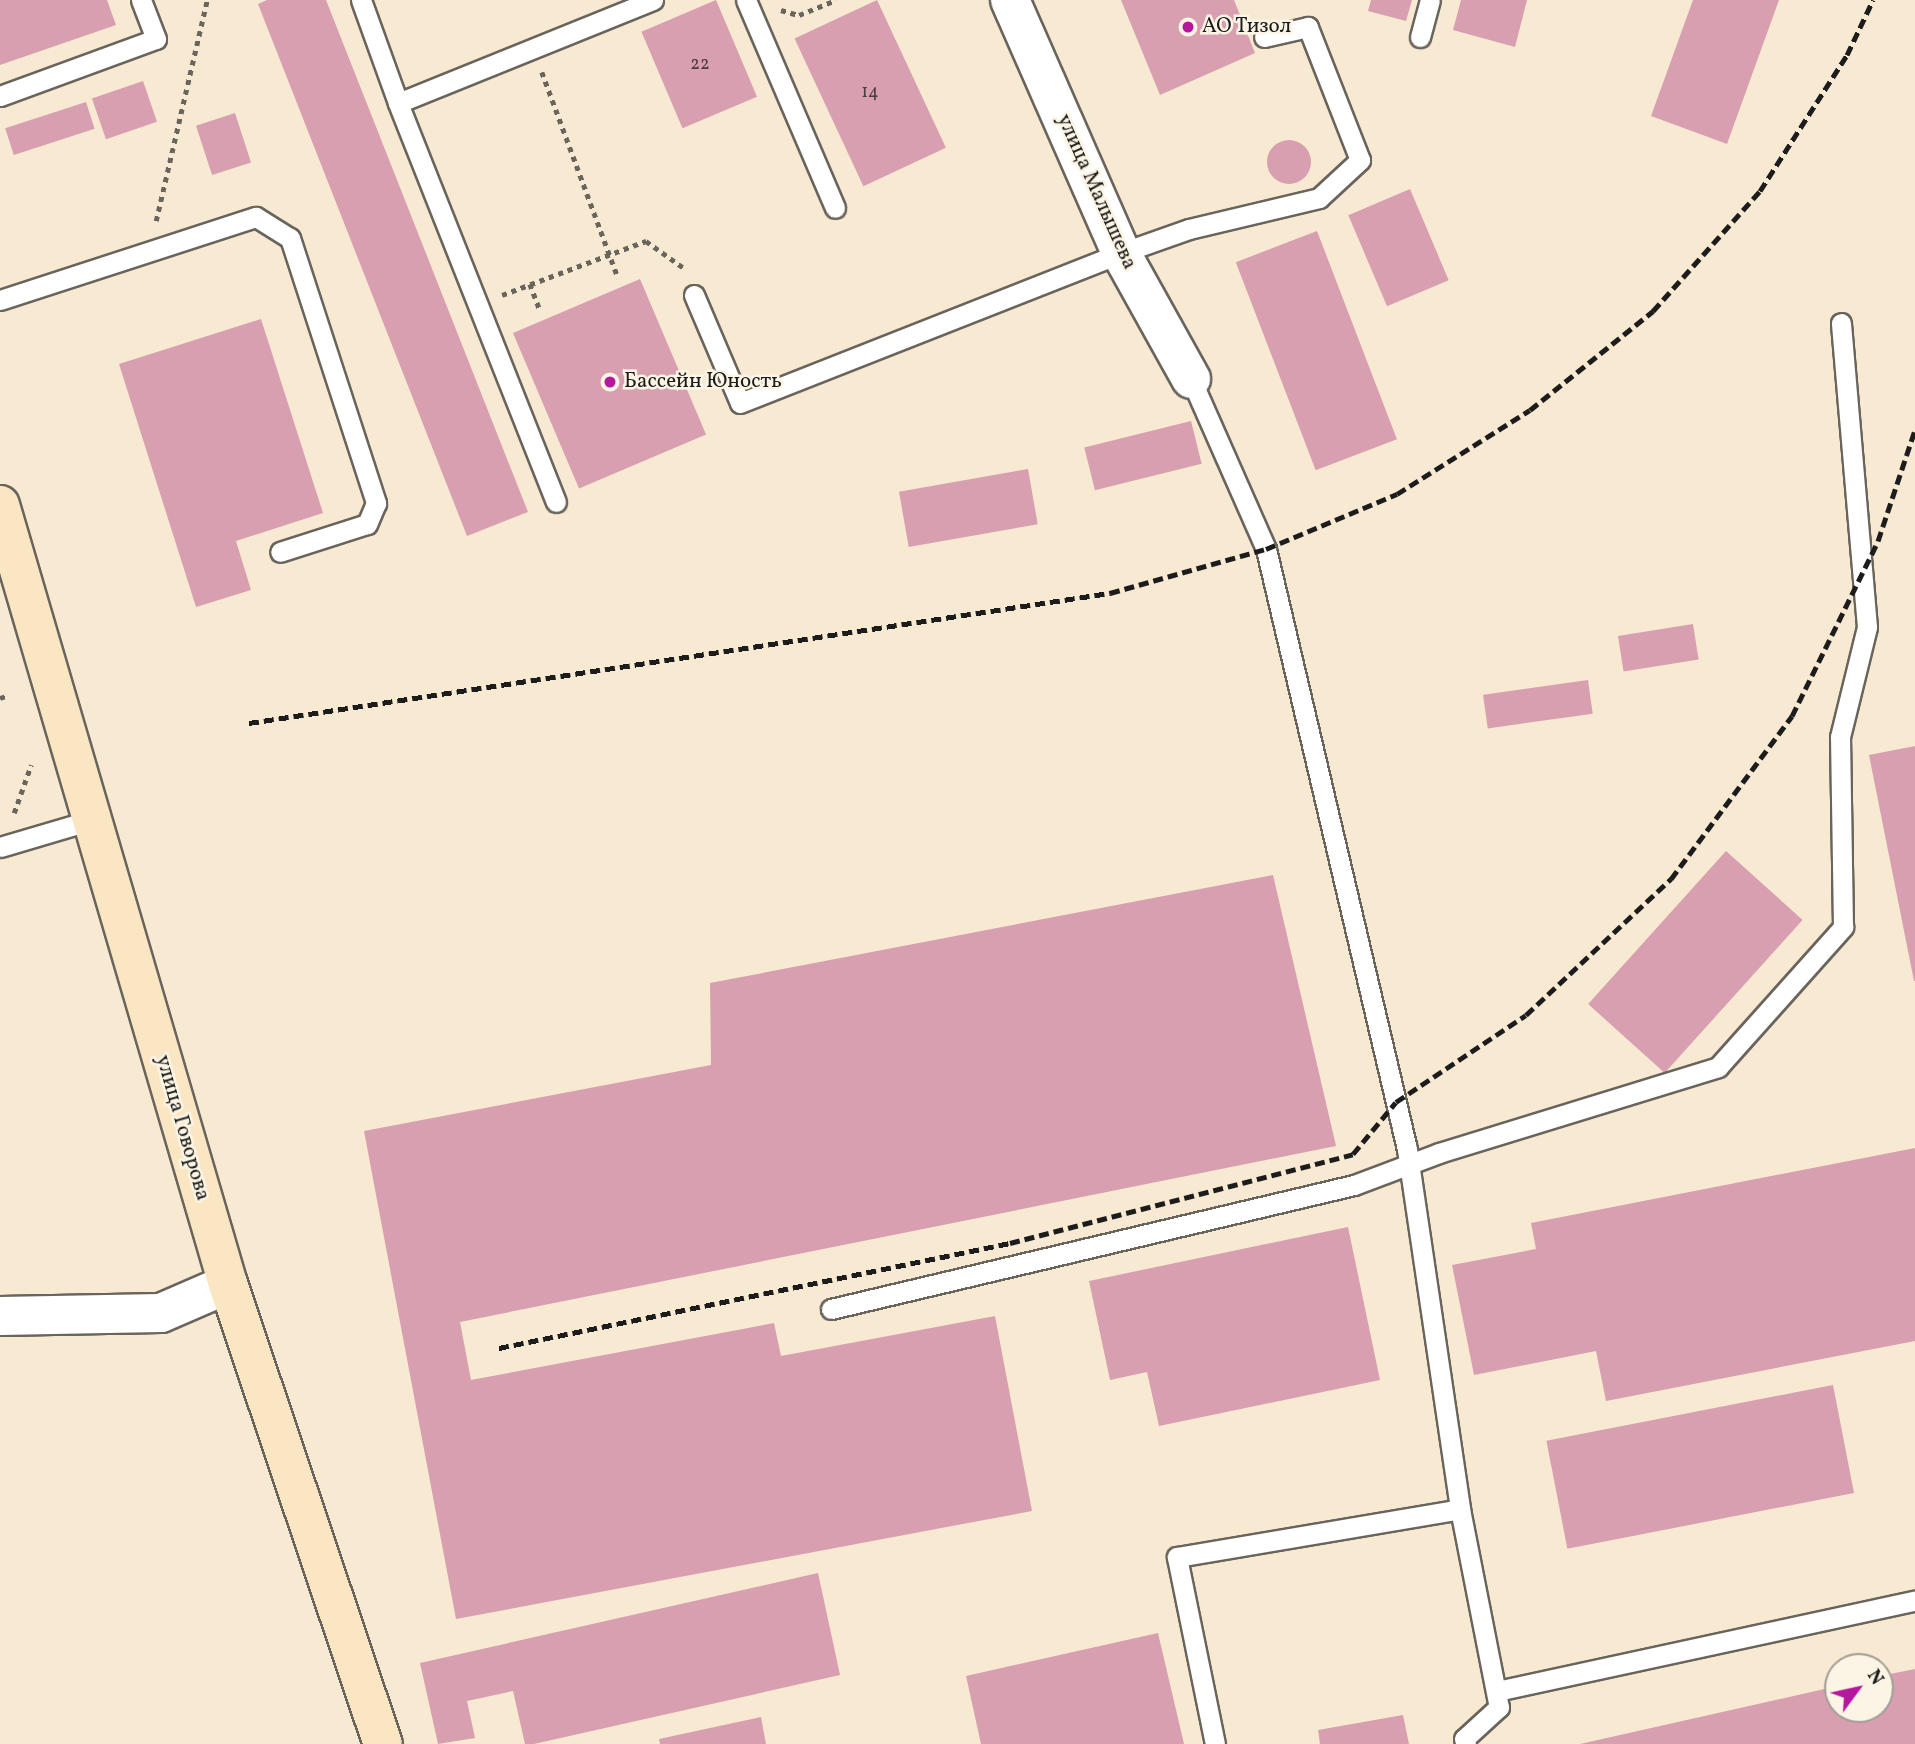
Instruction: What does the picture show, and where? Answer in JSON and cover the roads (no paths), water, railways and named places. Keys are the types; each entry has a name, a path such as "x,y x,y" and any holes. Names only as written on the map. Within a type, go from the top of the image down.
{"main road":[{"name":"улица Говорова","path":"3,526 228,1284 383,1744"}],"street":[{"name":"улица Малышева","path":"1010,0 1121,253 1191,379"},
{"path":"0,1316 161,1313 228,1284"}],"lane":[{"path":"0,96 156,39 141,0"},
{"path":"361,0 398,103 556,502"},
{"path":"398,103 653,0"},
{"path":"1420,37 1430,0"},
{"path":"746,1 835,208"},
{"path":"695,295 740,403 1121,253 1189,229 1319,198 1360,160 1308,27 1264,37"},
{"path":"0,300 256,217 289,238 376,503 367,524 281,552"},
{"path":"831,1309 1354,1185 1410,1164 1718,1067 1843,928 1840,737 1867,627 1841,323"},
{"path":"1191,379 1266,548 1410,1164 1460,1509 1500,1707 1464,1739 1466,1744"},
{"path":"1,847 92,820"},
{"path":"1215,1744 1177,1557 1460,1509"},
{"path":"1497,1691 1915,1601"}],"railway":[{"path":"249,723 1110,593 1266,549 1397,494 1530,410 1653,311 1760,191 1847,55 1873,0"},
{"path":"499,1348 1010,1243 1353,1154 1396,1102 1526,1015 1671,879 1792,716 1878,541 1915,430"}],"place":[{"name":"АО Тизол","path":"1188,27"},
{"name":"Бассейн Юность","path":"610,382"}]}
